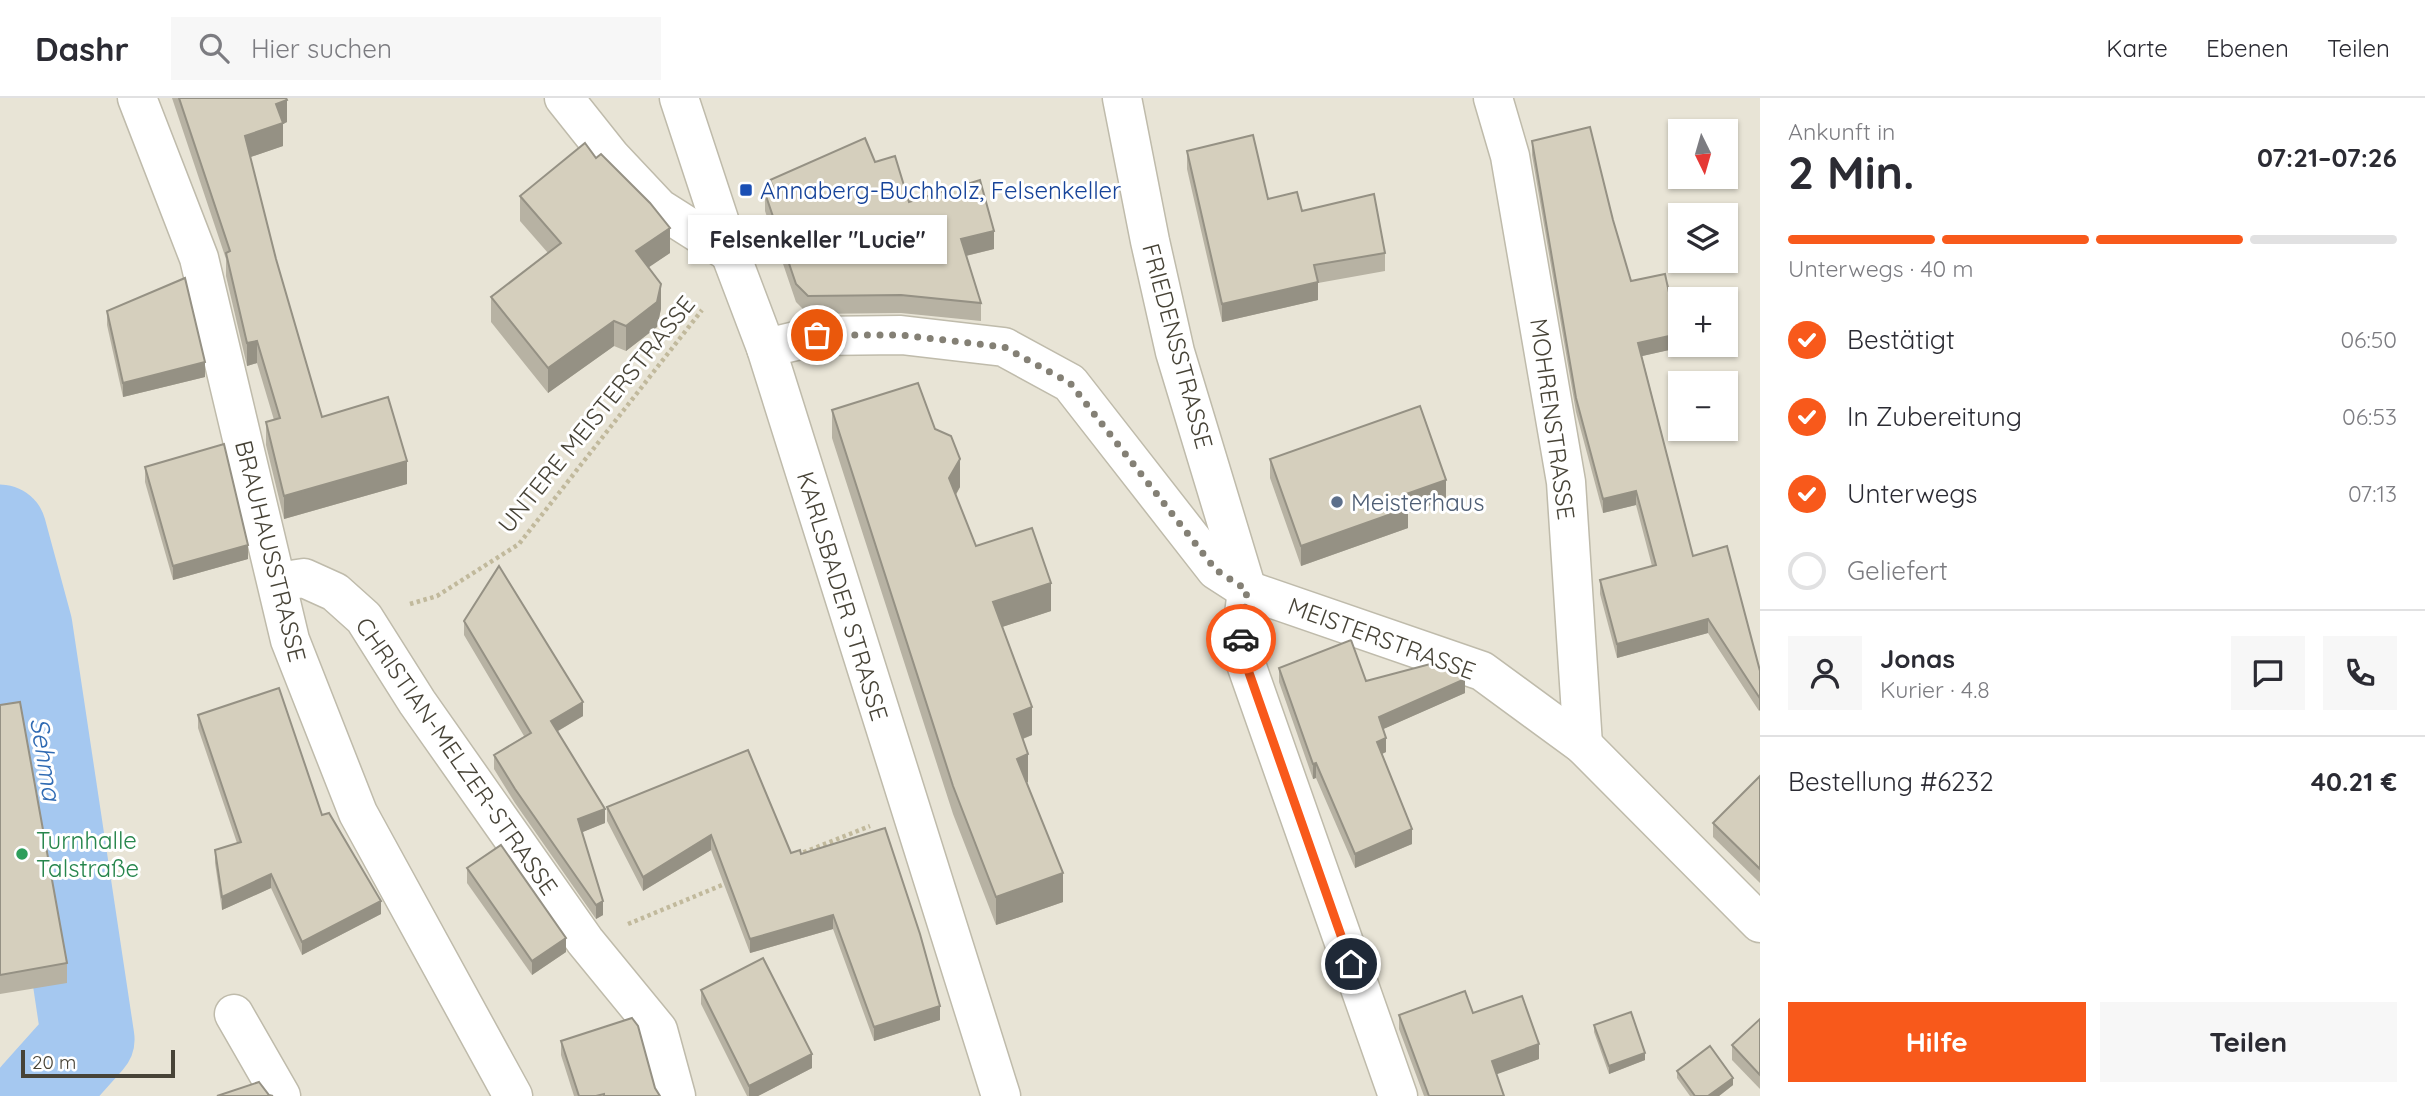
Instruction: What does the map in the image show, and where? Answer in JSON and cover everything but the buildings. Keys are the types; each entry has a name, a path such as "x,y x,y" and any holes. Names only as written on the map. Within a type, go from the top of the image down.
{"street":[{"name":"BRAUHAUSSTRASSE","path":"136,98 199,258 290,640 358,813 513,1096"},
{"path":"564,98 611,156 659,208 736,268"},
{"name":"KARLSBADER STRASSE","path":"679,98 766,348 1001,1096"},
{"name":"FRIEDENSSTRASSE","path":"1122,98 1175,352 1247,590"},
{"name":"MOHRENSTRASSE","path":"1493,98 1510,156 1566,482 1583,745"},
{"name":"MEISTERSTRASSE","path":"766,348 817,335 901,335 1004,347 1070,383 1216,570 1247,590 1482,671 1583,745 1760,923"},
{"name":"CHRISTIAN-MELZER-STRASSE","path":"277,582 304,578 335,592 364,618 417,702 585,941 658,1030 676,1096"},
{"path":"1247,590 1240,647 1398,1096"},
{"path":"234,1014 281,1096"}],"path":[{"name":"UNTERE MEISTERSTRASSE","path":"364,618 437,596 519,544 736,268"},
{"path":"793,857 909,810"},
{"path":"585,941 728,883"}],"shaded area":[{"path":"0,98 1760,98 1760,1096 0,1096"}],"waterway":[{"name":"Sehma","path":"0,531 26,627 88,1039 37,1096"}],"way so far":[{"path":"817,335 901,335 1004,347 1070,383 1216,570 1247,590 1241,639"}],"place":[{"name":"Annaberg-Buchholz, Felsenkeller","path":"746,190"},
{"name":"Felsenkeller \"Lucie\"","path":"817,335"},
{"name":"Meisterhaus","path":"1337,502"},
{"name":"Turnhalle Talstraße","path":"22,854"}],"route":[{"path":"1241,639 1240,647 1351,964"}]}
